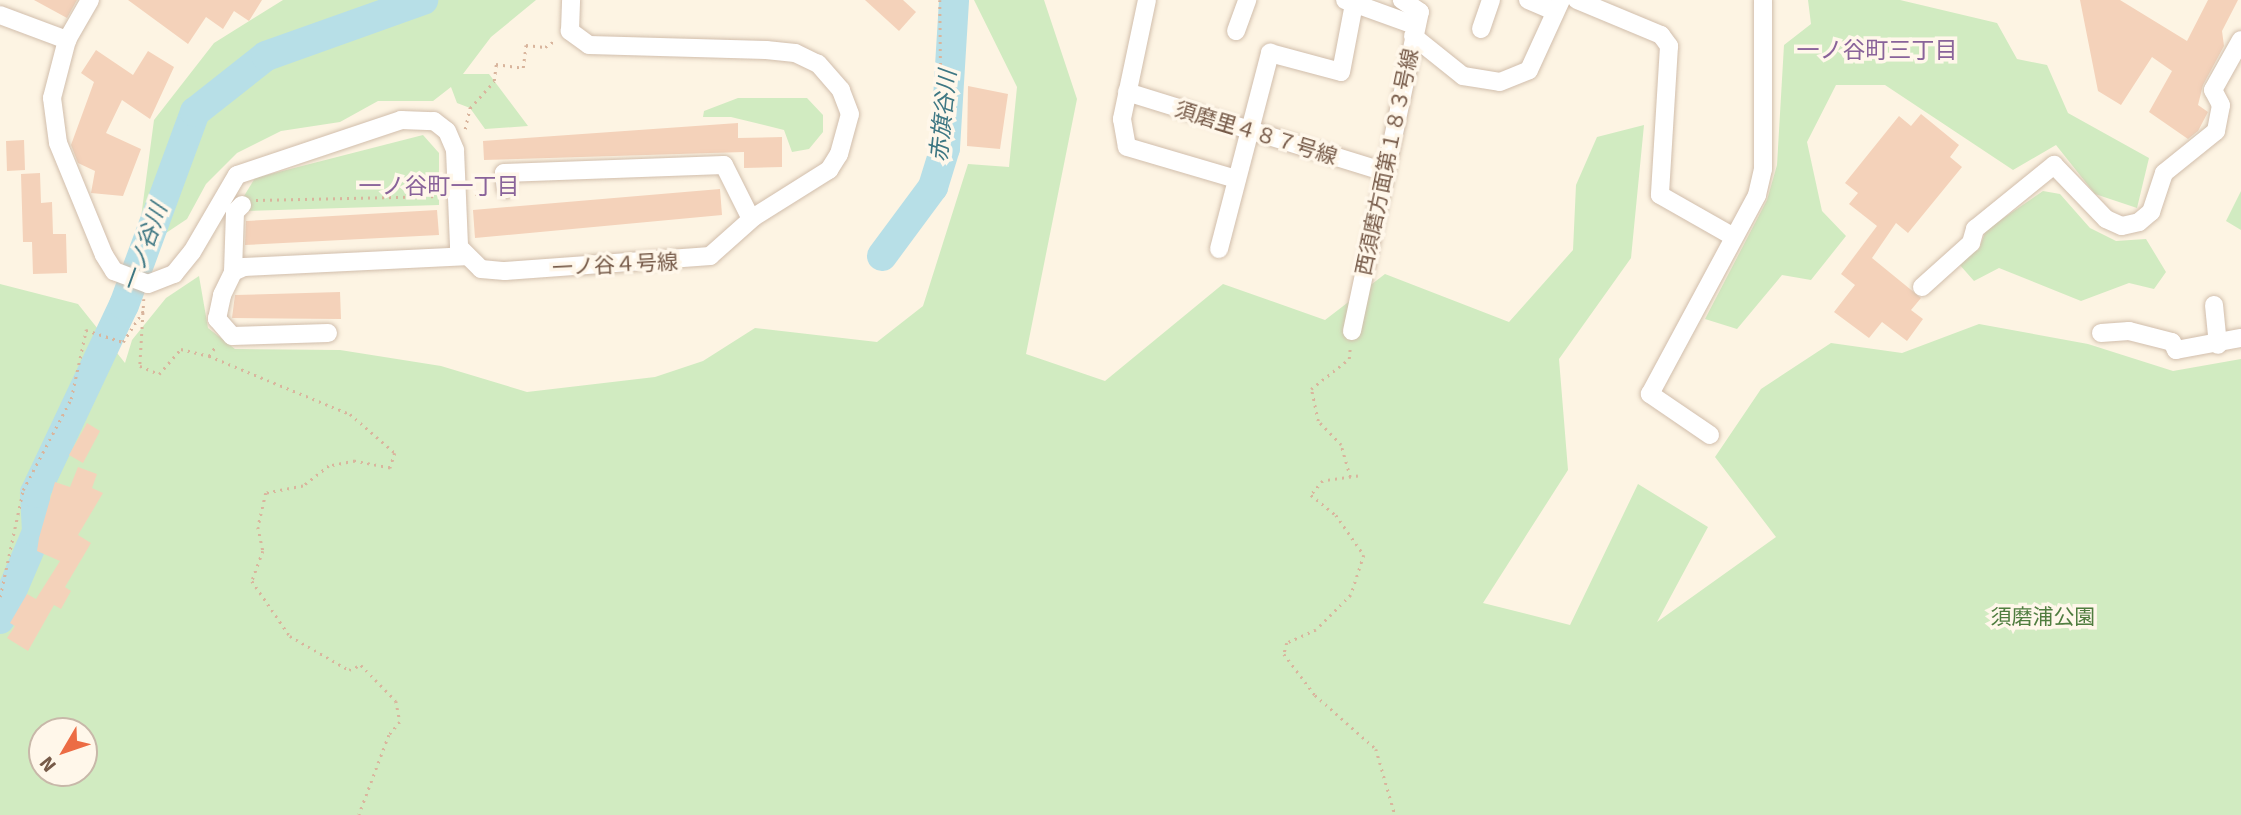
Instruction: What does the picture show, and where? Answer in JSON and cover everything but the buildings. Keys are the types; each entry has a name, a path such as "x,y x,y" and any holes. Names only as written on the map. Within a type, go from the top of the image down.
{"street":[{"path":"90,0 67,40 52,97 58,143 114,271 146,290 174,274 192,252 237,175 256,163 401,120 434,121 447,131 455,150 458,247 466,256"},
{"name":"一ノ谷４号線","path":"466,256 481,269 505,271 695,260 721,249 751,219 829,170 839,154 850,114 832,76 795,53 589,45 570,31 571,0"},
{"path":"1147,0 1122,119 1127,147 1236,179"},
{"path":"1236,31 1247,0"},
{"path":"1402,0 1420,12 1414,30 1463,76 1500,82 1528,70 1558,5 1528,0"},
{"path":"1481,29 1491,0"},
{"path":"1577,0 1661,35 1669,46 1660,195 1734,237"},
{"path":"1710,435 1650,394 1734,237 1763,169 1763,0"},
{"path":"1219,250 1270,53 1340,72 1349,2"},
{"name":"西須磨方面第１８３号線","path":"1349,2 1414,30 1352,331"},
{"path":"0,15 67,40"},
{"path":"1922,288 1971,243 1975,229 2054,165 2106,219 2122,226 2139,222 2151,212 2164,173 2216,131 2221,105 2213,90 2241,40"},
{"name":"須磨里４８７号線","path":"1127,92 1249,133 1386,172"},
{"path":"506,189 504,173 724,165 751,219"},
{"path":"242,205 235,212 233,272 217,319 225,331 245,338 328,333"},
{"path":"233,272 466,256"},
{"path":"2214,305 2218,345"},
{"path":"2101,333 2129,331 2172,342 2176,350 2218,345 2241,338"}],"path":[{"path":"940,0 941,101"},
{"path":"462,139 470,107 494,81 496,64 523,68 526,45 545,47 559,38"},
{"path":"469,194 506,189"},
{"path":"242,205 445,197"},
{"path":"146,290 139,366 159,374 181,349 209,356 351,414 395,453 390,468 355,461 329,466 303,486 266,493 258,527 263,551 252,581 290,636 349,670 361,665 396,701 400,722 388,735 359,815"},
{"path":"0,597 23,490 71,399 86,330 123,342 145,308"},
{"path":"1350,477 1341,444 1318,421 1311,388 1349,359 1352,331"},
{"path":"1359,476 1323,481 1311,495 1336,515 1364,555 1351,595 1316,630 1287,643 1284,654 1315,695 1376,749 1395,815"}],"green space":[{"path":"283,0 536,0 491,37 463,74 489,74 528,126 485,129 470,108 457,103 451,87 433,101 378,101 340,122 281,131 237,153 206,184 187,219 160,237 140,225 154,120 214,43"},
{"name":"須磨浦公園","path":"974,0 1044,0 1077,99 1026,354 1105,381 1223,284 1325,320 1385,274 1509,322 1573,250 1576,185 1597,137 1644,125 1631,258 1559,359 1568,470 1483,603 1570,625 1638,484 1708,527 1657,622 1776,537 1715,457 1761,389 1831,343 1902,353 1979,324 2088,344 2173,371 2241,359 2241,815 0,815 0,284 78,304 125,363 132,340 166,298 199,276 208,328 235,349 340,350 441,366 527,392 655,377 703,361 755,328 877,342 923,306 968,164 1009,167 1017,87"},
{"path":"1808,0 1900,0 1997,23 2017,59 2047,65 2068,113 2149,158 2137,208 2095,194 2056,145 2013,170 1885,85 1836,85 1807,142 1822,211 1846,236 1811,280 1782,275 1737,329 1705,319 1767,200 1777,165 1784,45 1811,24"},
{"path":"738,98 807,98 823,115 823,132 809,149 792,152 784,130 731,117 703,117 704,111"},
{"path":"423,135 439,153 439,205 245,211 241,201 255,178"},
{"path":"2043,191 2060,194 2090,228 2116,241 2146,239 2166,272 2154,289 2129,283 2081,301 1999,268 1974,281 1959,264 1979,249 1986,230"},
{"path":"2241,191 2241,230 2226,221"}],"waterway":[{"name":"一ノ谷川","path":"0,619 37,532 35,493 124,305 195,112 266,56 423,0"},
{"name":"赤旗谷川","path":"882,256 933,187 945,148 954,0"}],"district":[{"name":"一ノ谷町三丁目","path":"1877,51"},
{"name":"一ノ谷町一丁目","path":"439,187"}]}
